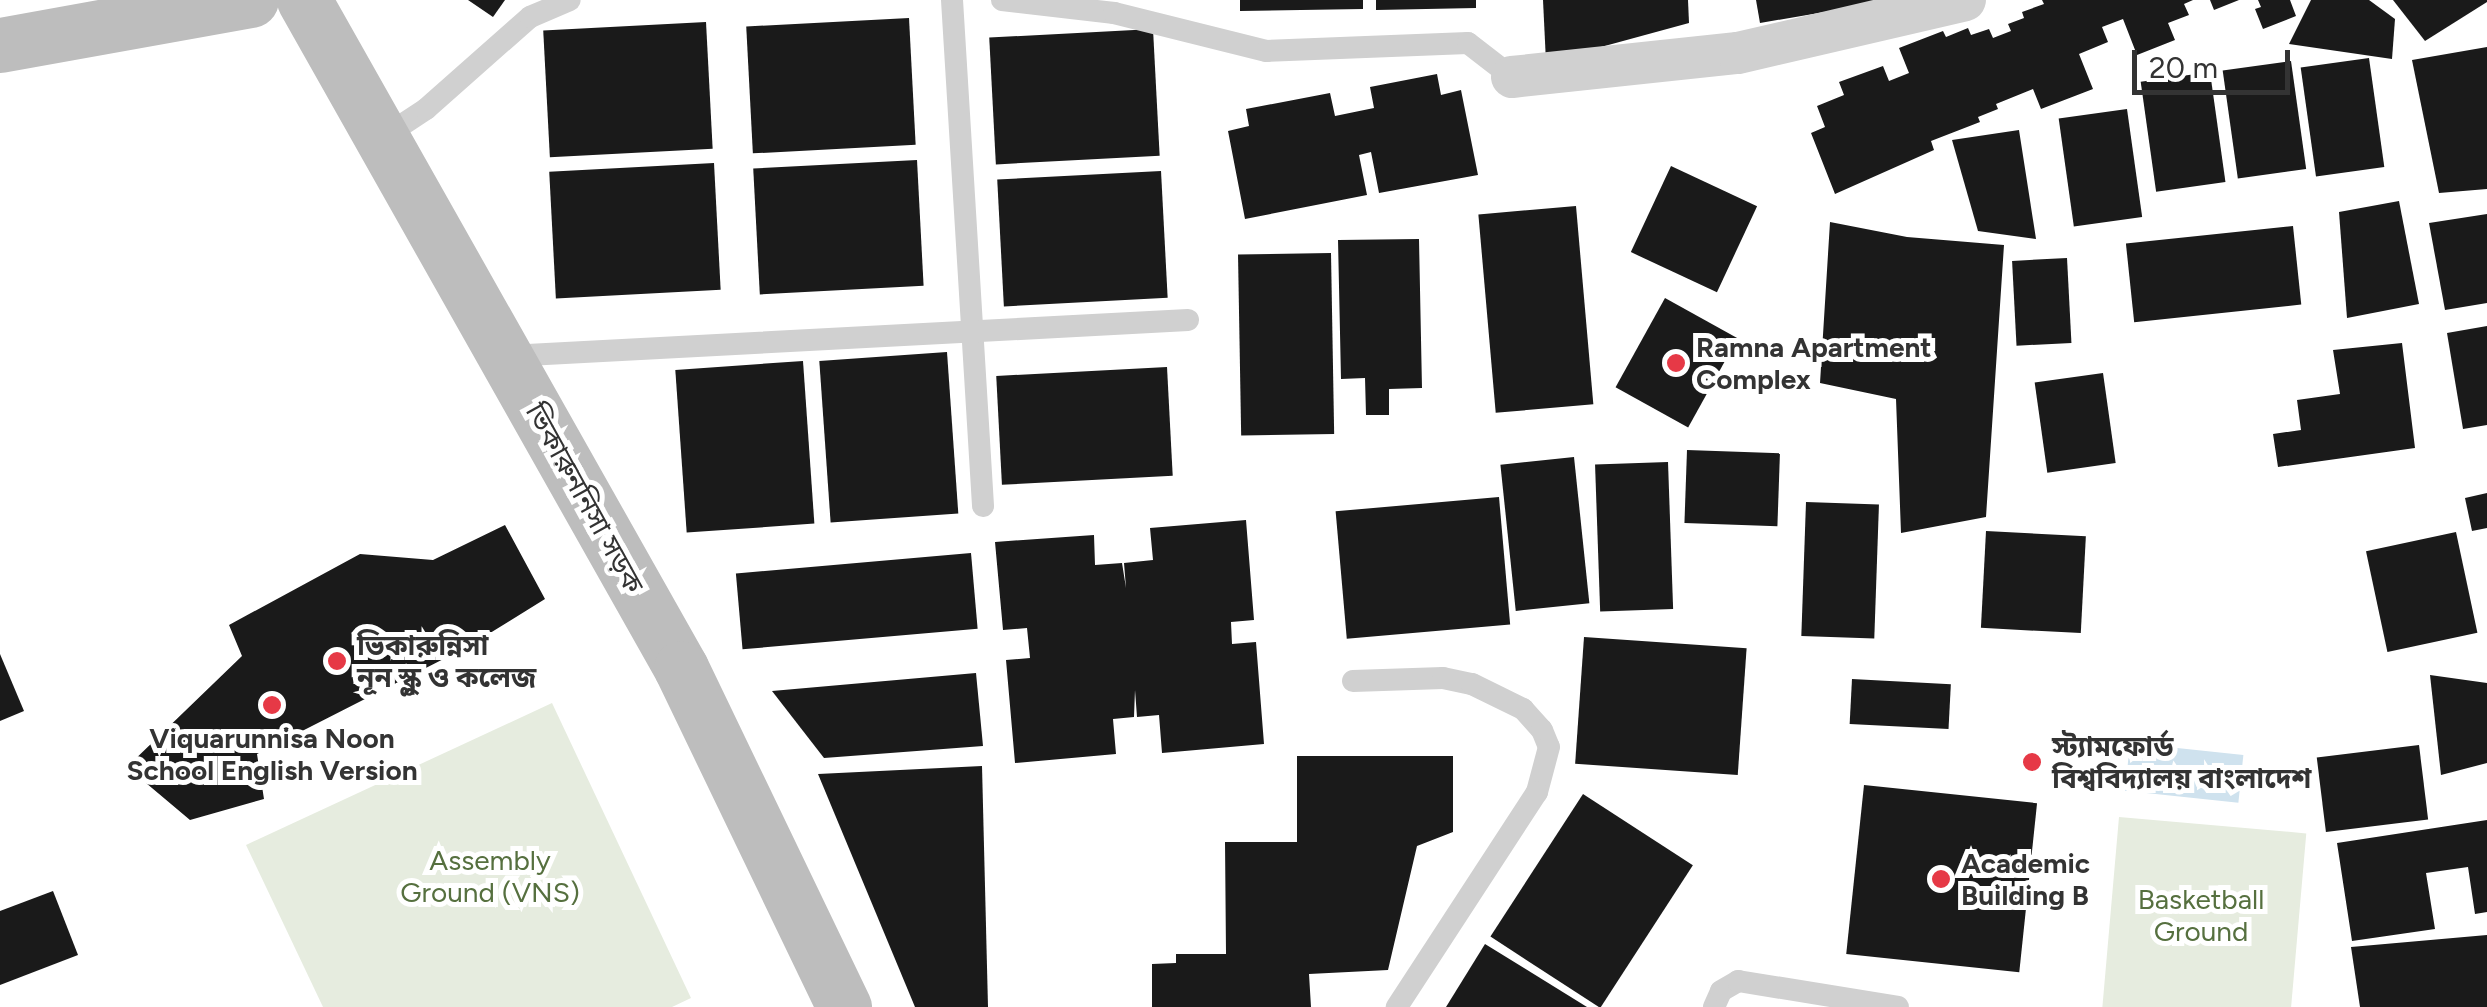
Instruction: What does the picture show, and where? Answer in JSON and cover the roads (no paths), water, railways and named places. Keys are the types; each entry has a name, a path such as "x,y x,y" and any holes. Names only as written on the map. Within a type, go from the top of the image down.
{"street":[{"path":"0,46 251,0"},
{"name":"ভিকারুননিসা সড়ক","path":"304,0 682,668 844,1007"},
{"path":"1512,77 1738,53 1964,0"}],"lane":[{"path":"382,138 426,109 530,17 570,0"},
{"path":"952,0 983,506"},
{"path":"1002,0 1114,12 1266,51 1468,43 1512,77"},
{"path":"505,356 1188,320"},
{"path":"1353,681 1443,678 1472,684 1524,709 1542,730 1549,746 1546,772 1537,792 1397,1007"},
{"path":"1714,1007 1721,992 1738,981 1898,1007"}],"water":[{"path":"2130,743 2243,755 2238,803 2125,791"}],"place":[{"name":"Ramna Apartment Complex","path":"1676,363"},
{"name":"ভিকারুন্নিসা নূন স্কুল ও কলেজ","path":"337,661"},
{"name":"Viquarunnisa Noon School English Version","path":"272,705"},
{"name":"স্ট্যামফোর্ড বিশ্ববিদ্যালয় বাংলাদেশ","path":"2032,762"},
{"name":"Academic Building B","path":"1941,879"}],"park label":[{"name":"Assembly Ground (VNS)","path":"490,876"},
{"name":"Basketball Ground","path":"2201,915"}]}
